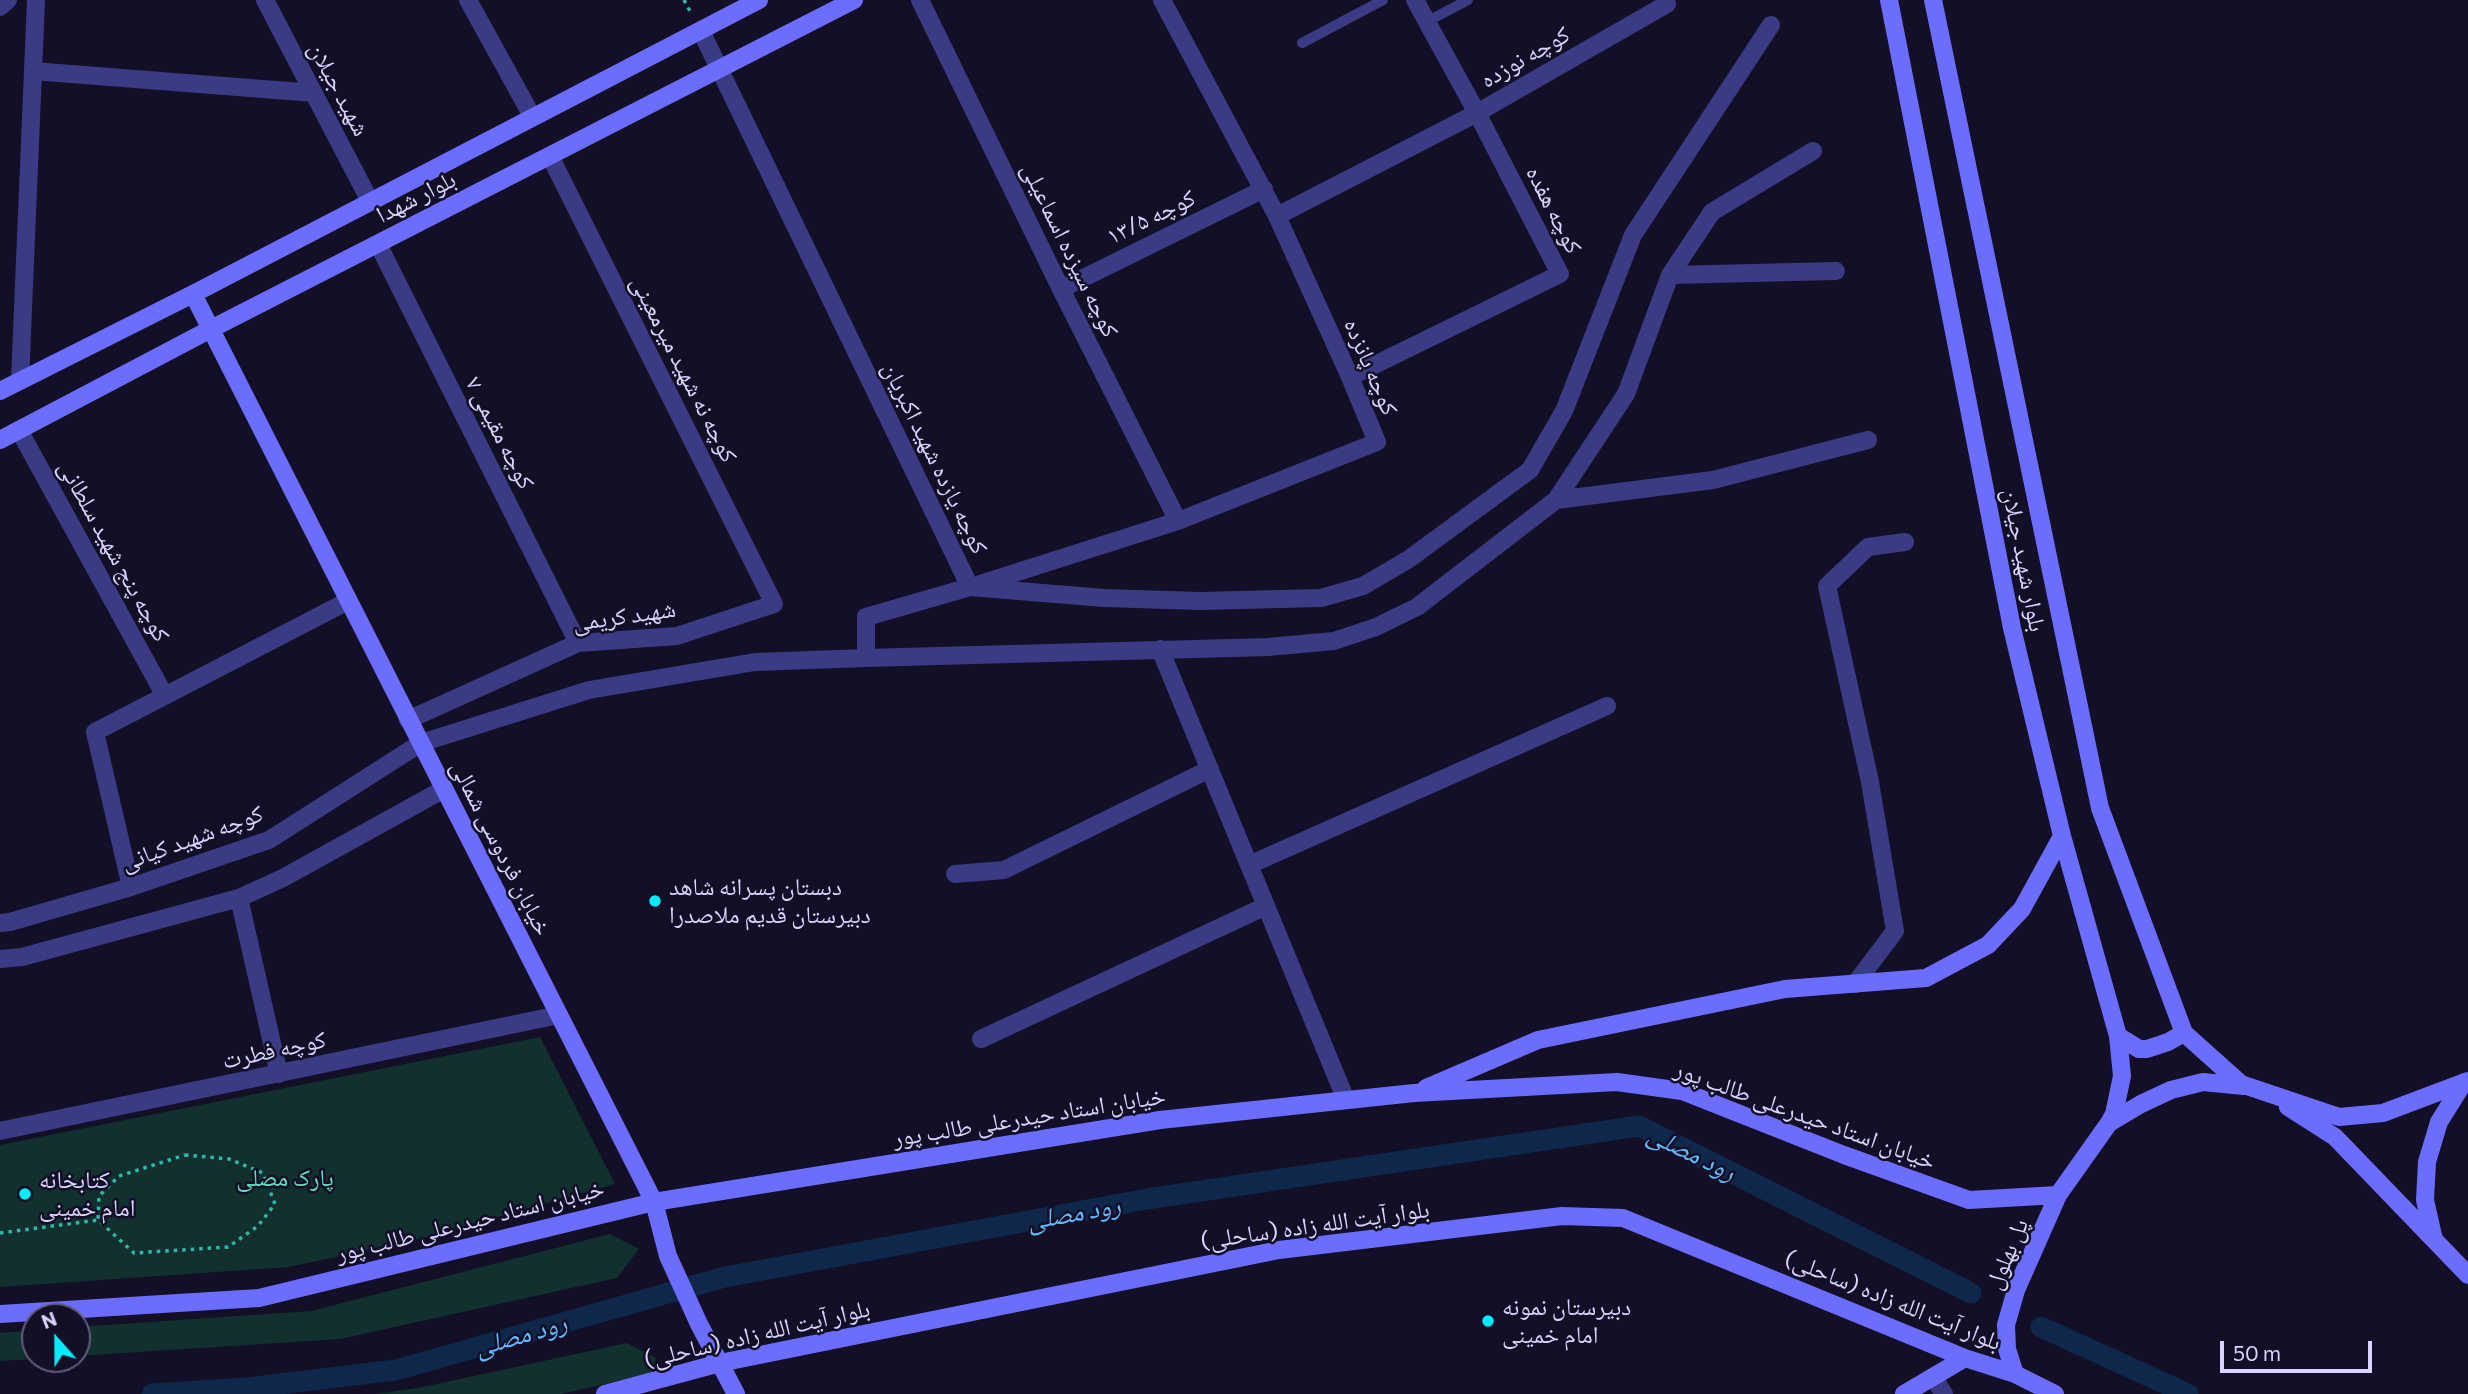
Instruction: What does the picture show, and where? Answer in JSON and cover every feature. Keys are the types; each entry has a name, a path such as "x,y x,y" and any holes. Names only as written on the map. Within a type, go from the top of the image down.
{"main road":[{"name":"بلوار شهدا","path":"0,391 760,0"},
{"name":"بلوار شهدا","path":"0,440 854,0"},
{"name":"بلوار شهید جیلان","path":"1889,0 2012,628 2062,836 2118,1035 2122,1076 2114,1114 2109,1123"},
{"name":"بلوار شهید جیلان","path":"1933,0 2100,808 2184,1033 2241,1084"},
{"name":"خیابان فردوسی شمالی","path":"193,294 654,1202 668,1256 699,1324 736,1394"},
{"path":"1414,1093 1538,1040 1785,989 1926,978 1988,945 2022,909 2062,836"},
{"path":"2118,1035 2139,1049 2147,1049 2184,1033"},
{"name":"خیابان استاد حیدرعلی طالب پور","path":"0,1314 259,1298 654,1202 1160,1120 1414,1093 1617,1082 1682,1091 1844,1155 1969,1200 2058,1195"},
{"path":"2109,1123 2171,1090 2203,1082 2241,1084 2339,1117 2383,1113 2466,1082"},
{"path":"2434,1242 2425,1200 2427,1162 2439,1122 2466,1082"},
{"path":"2241,1084 2288,1107 2336,1137 2468,1275"},
{"name":"پل بهلول","path":"2015,1374 2007,1349 2006,1325 2016,1290 2058,1195 2109,1123"},
{"name":"بلوار آیت الله زاده (ساحلی)","path":"605,1394 720,1363 1279,1250 1562,1216 1623,1218 1965,1358 2015,1374 2055,1394"},
{"path":"1904,1394 1965,1358"}],"street":[{"path":"0,7 8,0"},
{"path":"20,380 36,0"},
{"name":"شهید جیلان","path":"265,0 370,201"},
{"path":"468,0 532,116"},
{"name":"کوچه سیزده اسماعیلی","path":"920,0 1178,521"},
{"name":"کوچه پانزده","path":"970,587 1178,521 1377,442 1277,216 1162,0"},
{"name":"کوچه هفده","path":"1350,377 1560,274 1415,0"},
{"name":"کوچه نوزده","path":"1277,216 1477,113 1667,4 1665,0"},
{"path":"970,587 1104,598 1200,601 1321,598 1363,586 1409,559 1530,470 1564,411 1633,234 1772,25"},
{"name":"کوچه یازده شهید اکبریان","path":"702,32 970,587 866,617 866,658"},
{"path":"33,71 314,93"},
{"path":"421,744 589,690 755,662 1268,647 1334,641 1376,627 1417,607 1556,500 1626,394 1670,275 1712,212 1814,151"},
{"name":"کوچه نه شهید میرمعینی","path":"550,156 774,604"},
{"name":"کوچه ۱۳/۵","path":"1061,289 1264,190"},
{"name":"کوچه مقیمی ۷","path":"378,244 578,643"},
{"path":"1670,275 1836,271"},
{"name":"کوچه پنج شهید سلطانی","path":"19,430 165,696"},
{"path":"1556,500 1713,480 1868,440"},
{"path":"1855,984 1895,931 1870,782 1827,586 1868,547 1906,542"},
{"path":"131,887 95,732 348,601"},
{"name":"شهید کریمی","path":"408,720 578,643 677,636 774,604"},
{"path":"1160,649 1346,1100"},
{"path":"1249,865 1607,706"},
{"name":"کوچه شهید کیانی","path":"0,923 131,887 269,840 421,744"},
{"path":"955,874 1004,870 1210,769"},
{"path":"0,959 22,957 239,898 283,878 444,789"},
{"path":"239,898 279,1074"},
{"path":"981,1040 1266,906"},
{"name":"کوچه فطرت","path":"0,1131 559,1015"},
{"path":"1933,1377 1944,1394"}],"lane":[{"path":"1302,43 1383,0"},
{"path":"1426,22 1468,0"}],"path":[{"path":"186,1154 229,1158 263,1173 275,1204 258,1226 228,1247 134,1253 98,1220 99,1196 119,1176 186,1154"},
{"path":"0,1233 98,1220"}],"green space":[{"name":"پارک مصلی","path":"540,1037 615,1184 423,1238 289,1267 0,1287 0,1145"},
{"path":"610,1234 639,1249 617,1278 340,1339 91,1355 91,1326 311,1311"},
{"path":"21,1331 21,1360 0,1361 0,1333"},
{"path":"627,1343 656,1358 653,1373 561,1394 375,1394 418,1388"}],"waterway":[{"name":"رود مصلی","path":"152,1394 247,1388 396,1370 725,1277 1147,1199 1639,1126 1971,1293"},
{"name":"رود مصلی","path":"2041,1327 2188,1394"}],"place":[{"name":"دبستان پسرانه شاهد دبیرستان قدیم ملاصدرا","path":"655,901"},
{"name":"کتابخانه امام خمینی","path":"25,1194"},
{"name":"دبیرستان نمونه امام خمینی","path":"1488,1321"}]}
